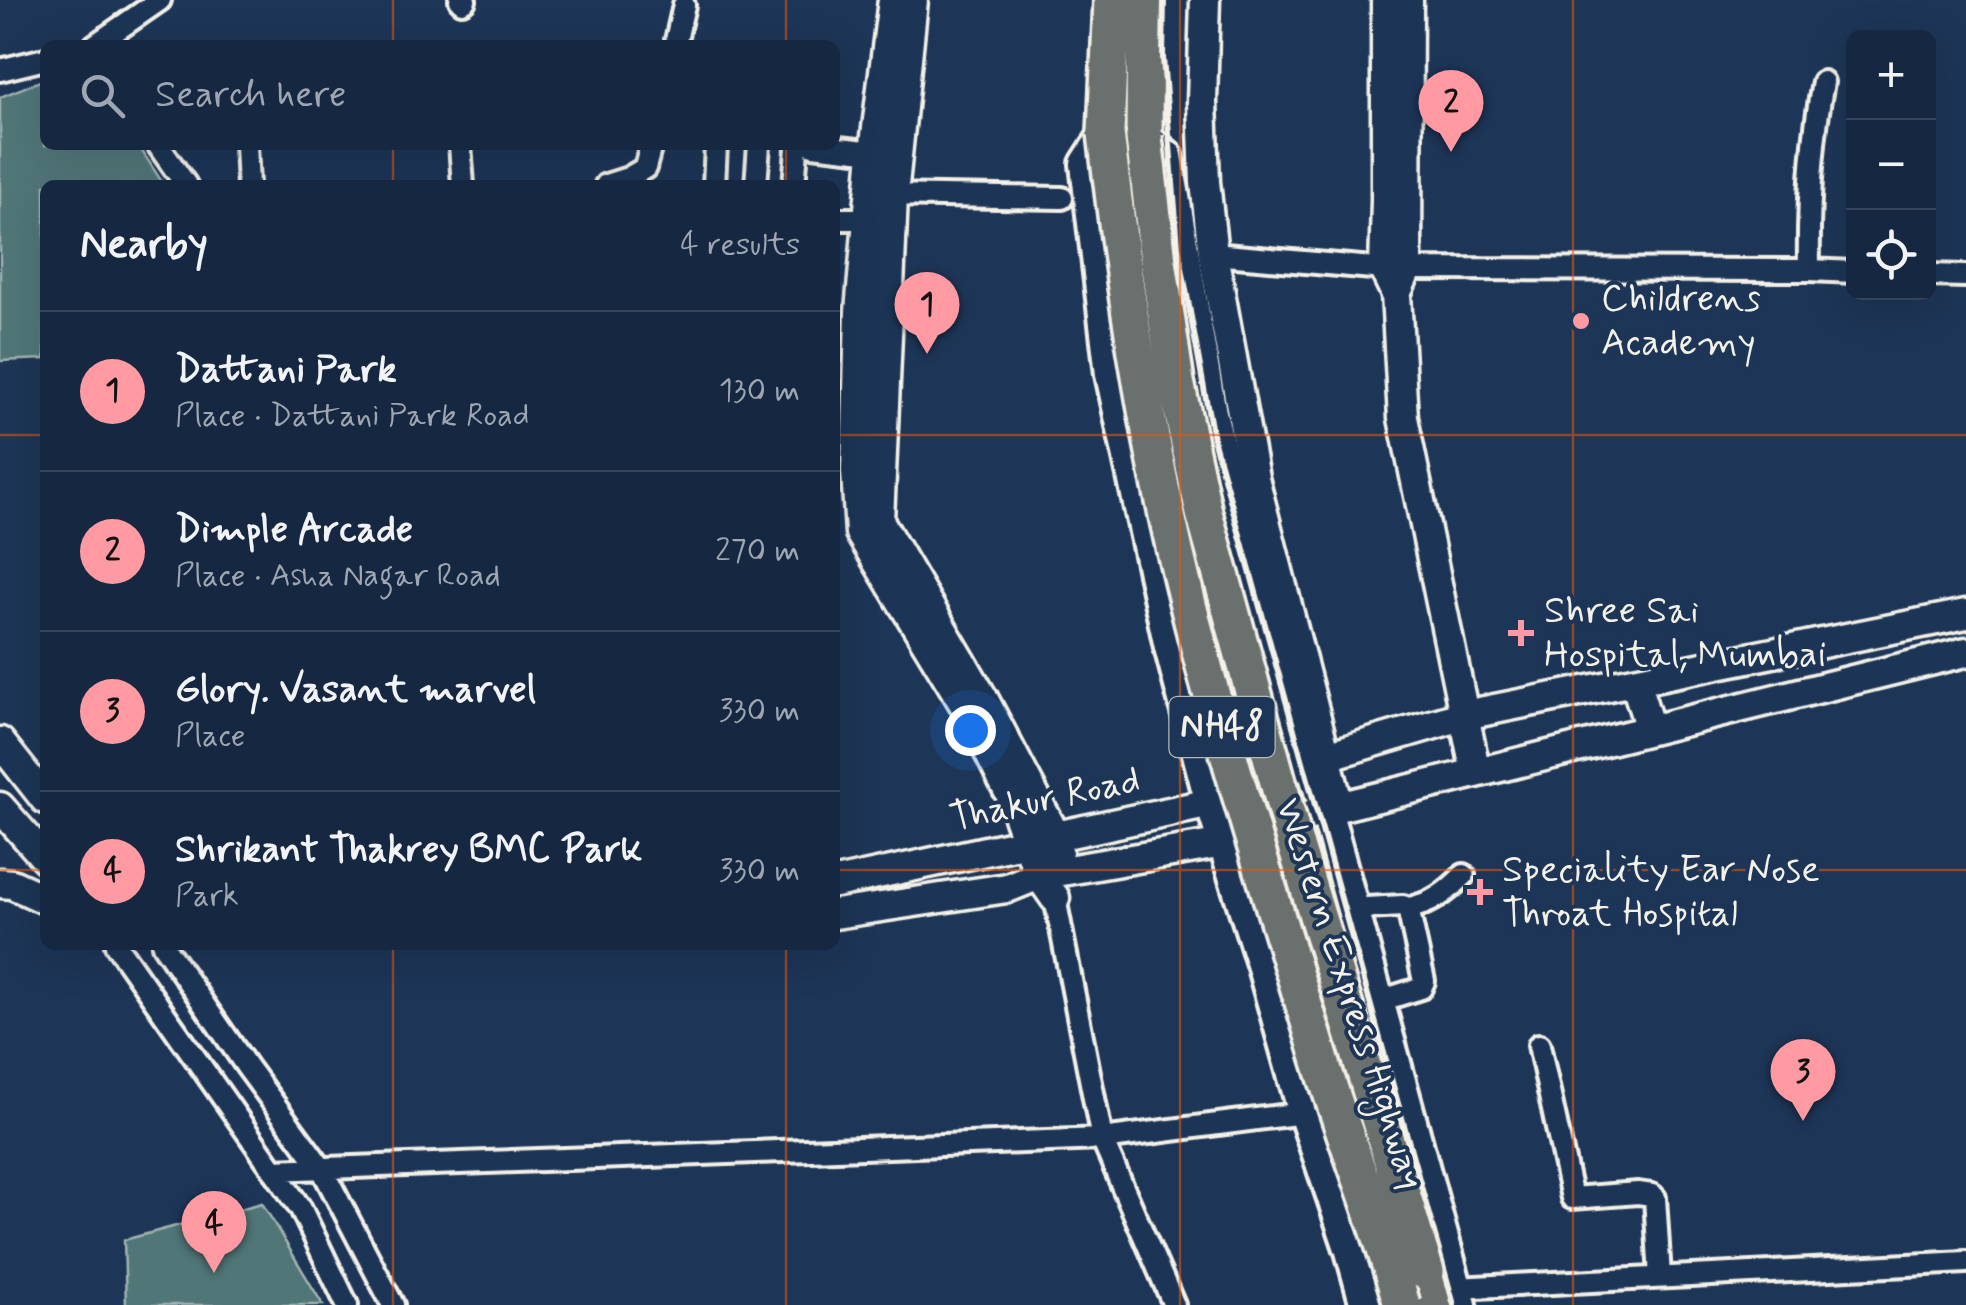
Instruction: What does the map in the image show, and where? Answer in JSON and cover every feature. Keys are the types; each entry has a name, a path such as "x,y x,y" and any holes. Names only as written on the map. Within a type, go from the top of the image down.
{"highway":[{"name":"Western Express Highway","path":"1112,0 1106,133 1122,274 1149,433 1176,554 1227,746 1323,1066 1402,1305"},
{"name":"Western Express Highway","path":"1145,0 1144,137 1158,261 1176,382 1204,513 1294,840 1454,1294"}],"main road":[{"path":"1106,133 1086,164 1111,374 1170,647 1210,803 1366,1305"},
{"path":"1144,137 1167,156 1211,414 1247,560 1285,676 1318,759 1454,1294"}],"street":[{"path":"102,40 160,0"},
{"path":"1205,0 1202,102 1213,254 1254,478 1318,759"},
{"path":"1386,0 1386,201 1396,277 1403,418 1476,772 1966,652"},
{"path":"1396,277 1408,0"},
{"path":"878,203 874,152 903,2"},
{"path":"903,2 878,203 869,525 975,703 1010,794 1041,839 1053,881 1102,1139 1174,1305"},
{"path":"676,40 684,5"},
{"path":"0,70 40,60"},
{"path":"1809,270 1808,201 1823,82"},
{"path":"840,148 874,152"},
{"path":"162,150 182,180"},
{"path":"246,150 248,180"},
{"path":"460,150 464,180"},
{"path":"622,180 645,168 650,150"},
{"path":"714,180 716,150"},
{"path":"756,180 759,150"},
{"path":"794,180 797,150"},
{"path":"840,217 878,203 1062,198"},
{"path":"1213,254 1396,277 1846,272"},
{"path":"1936,275 1966,276"},
{"name":"Thakur Road","path":"840,881 1210,803 1318,759 1465,715 1966,614"},
{"path":"1635,680 1650,730"},
{"path":"0,742 40,793"},
{"name":"Thakur Road","path":"840,913 1053,881 1224,843 1332,809 1476,772"},
{"path":"0,806 40,852"},
{"path":"1332,809 1366,908 1390,998 1454,1294 1660,1277 1966,1262"},
{"path":"6,884 40,875"},
{"path":"1366,908 1427,904 1464,875"},
{"path":"6,884 40,897"},
{"path":"1390,998 1422,988 1424,981 1408,908"},
{"path":"119,950 301,1210 347,1305"},
{"path":"166,950 322,1169 392,1305"},
{"path":"1539,1046 1572,1198 1652,1194 1660,1277"},
{"path":"273,1170 1102,1139 1304,1113"},
{"path":"301,1210 339,1201"}],"green space":[{"path":"40,81 40,150 141,150 161,180 40,180 40,359 0,361 0,97"},
{"path":"262,1203 323,1305 126,1305 124,1240"}],"railway":[{"path":"1164,0 1163,58 1178,246 1213,438 1454,1305"}],"place":[{"name":"Dimple Arcade","path":"1451,152"},
{"name":"Childrens Academy","path":"1581,321"},
{"name":"Dattani Park","path":"927,354"},
{"name":"Shree Sai Hospital, Mumbai","path":"1521,633"},
{"name":"Speciality Ear Nose Throat Hospital","path":"1480,892"},
{"name":"Glory. Vasant marvel","path":"1803,1121"},
{"name":"Shrikant Thakrey BMC Park","path":"214,1273"}]}
